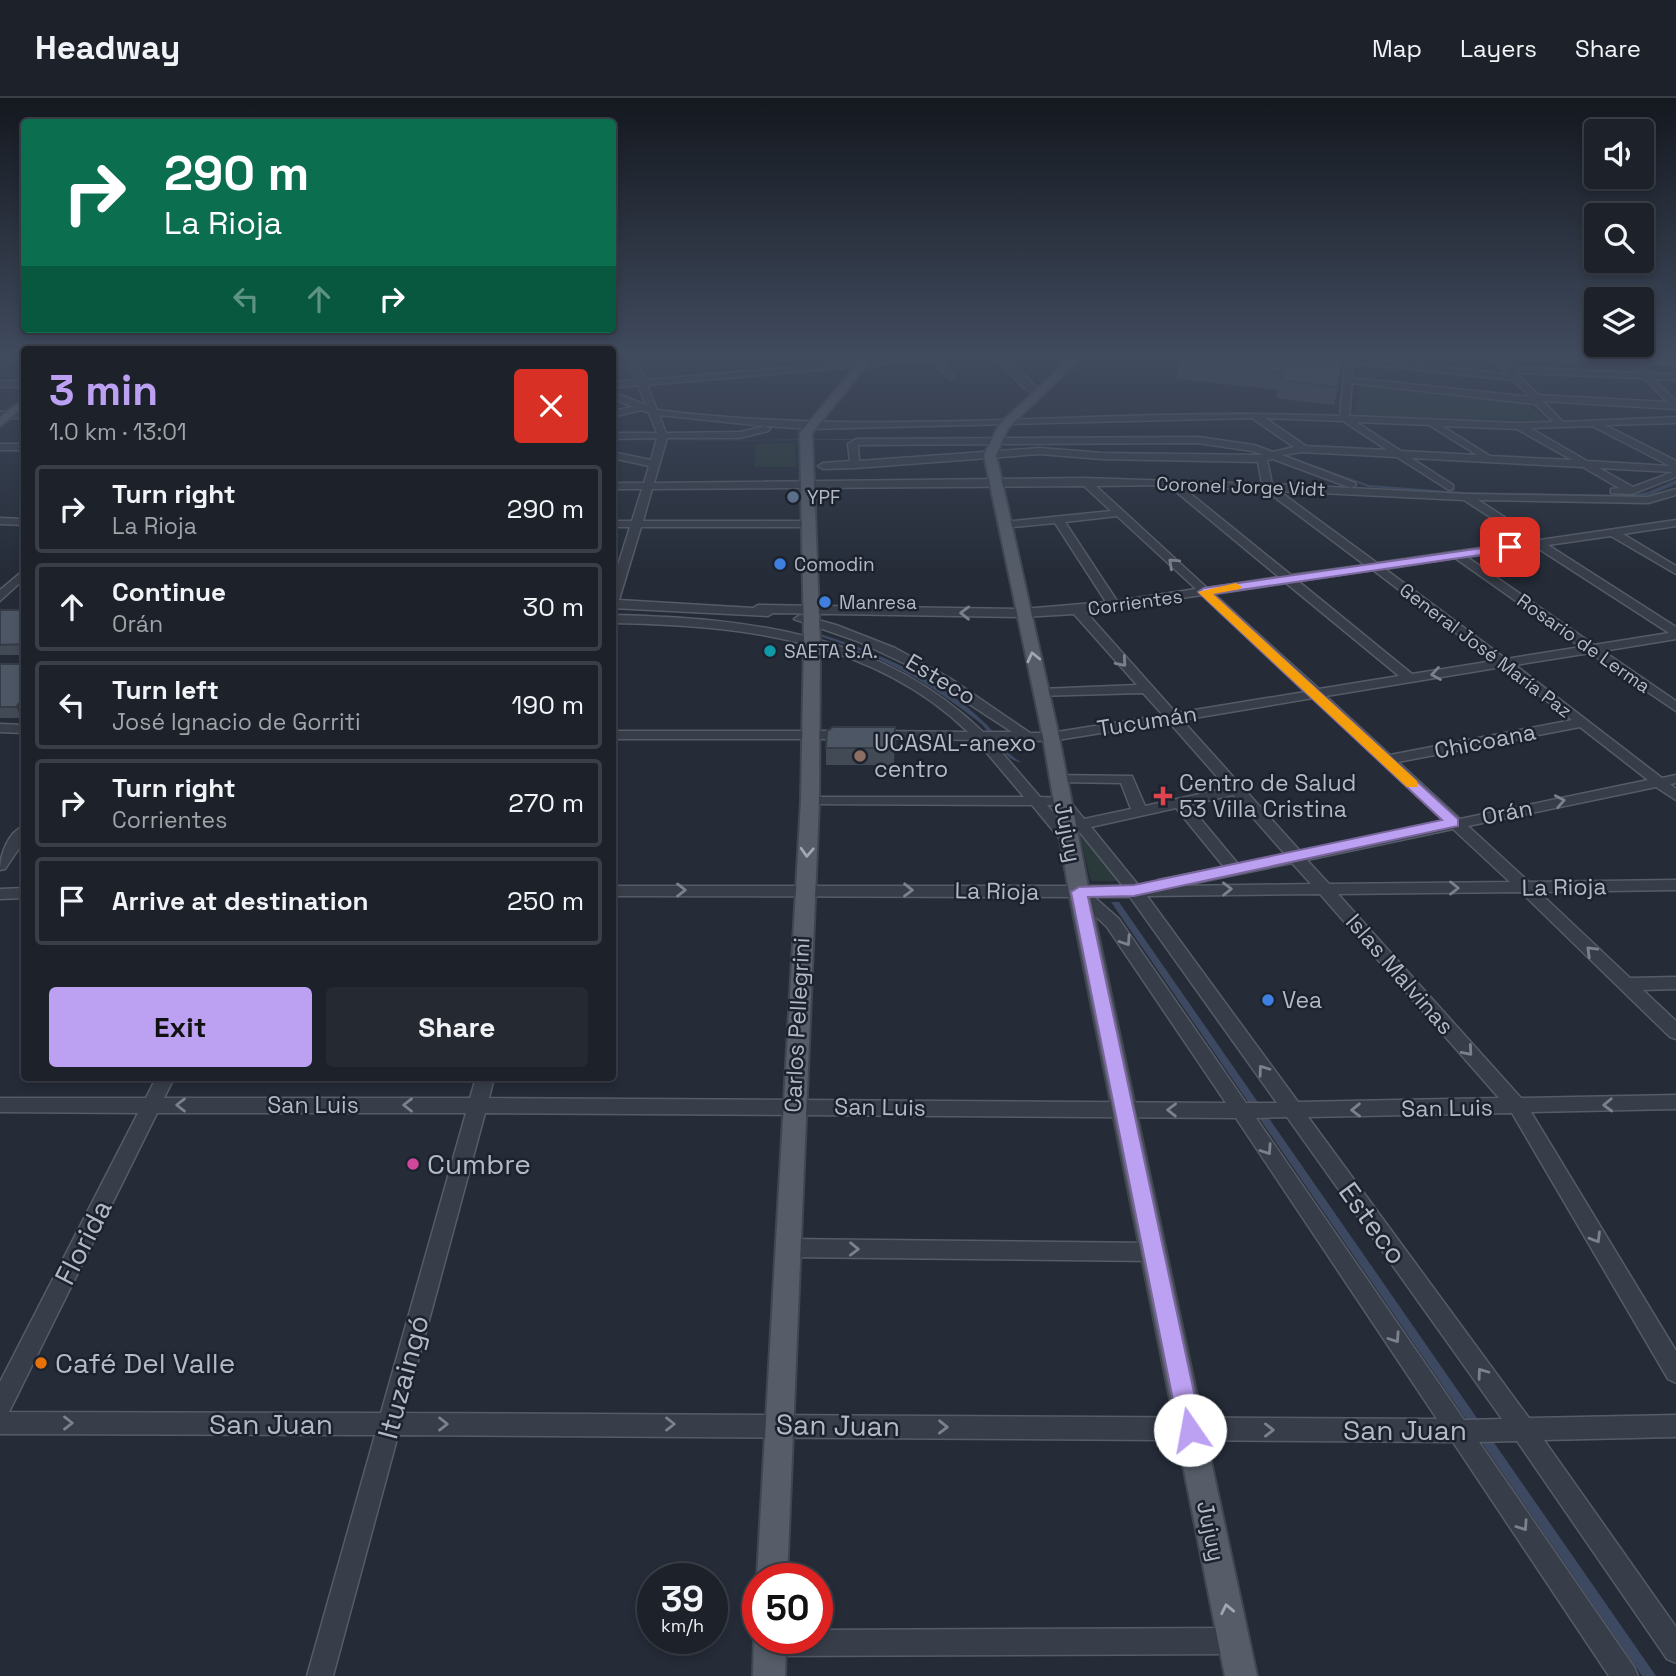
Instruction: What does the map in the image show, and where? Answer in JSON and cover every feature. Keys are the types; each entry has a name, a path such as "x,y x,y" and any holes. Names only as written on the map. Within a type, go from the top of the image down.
{"main road":[{"path":"1001,431 1004,428"},
{"name":"Carlos Pellegrini","path":"772,1563 777,1424 810,802 811,641 806,524 808,429"},
{"name":"Jujuy","path":"1001,431 990,455 1003,525 1051,737 1079,892 1241,1676"},
{"path":"769,1676 770,1654"}],"street":[{"path":"616,595 656,464 662,440 659,428"},
{"path":"616,436 662,440 740,435 767,428"},
{"path":"797,428 835,428"},
{"path":"989,428 1102,456 1262,459 1282,452 1305,449 1676,469"},
{"path":"855,465 853,444 958,441 1011,428"},
{"path":"1036,428 1039,442"},
{"path":"1175,428 1189,457"},
{"path":"1273,428 1305,449 1320,463 1352,477 1393,484 1632,491 1676,469"},
{"path":"1359,428 1449,487"},
{"path":"1439,428 1487,458"},
{"path":"1522,428 1632,491"},
{"path":"1602,428 1676,469"},
{"path":"878,436 1001,431"},
{"path":"1039,442 1179,437"},
{"path":"823,466 990,455 1039,442 1179,437 1282,452 1352,486 1374,491"},
{"path":"1096,440 1102,456"},
{"path":"958,441 961,456"},
{"path":"0,447 21,447"},
{"path":"616,456 656,464"},
{"path":"1262,459 1268,487"},
{"name":"Coronel Jorge Vidt","path":"616,486 806,478 1170,482 1466,497 1648,500 1676,492"},
{"path":"1085,481 1525,887 1676,1032"},
{"path":"1170,482 1409,678"},
{"name":"General José María Paz","path":"1268,487 1583,722 1676,796"},
{"path":"1466,497 1676,634"},
{"path":"1648,500 1676,515"},
{"path":"1003,525 1119,513"},
{"path":"1059,520 1114,605"},
{"path":"0,521 21,522"},
{"name":"Corrientes","path":"616,604 758,610 809,616 1076,610 1676,523"},
{"path":"616,524 806,524"},
{"path":"1612,532 1676,571"},
{"name":"Rosario de Lerma","path":"1457,555 1676,707"},
{"path":"0,597 21,576"},
{"name":"Islas Malvinas","path":"1076,610 1518,1107 1676,1371"},
{"name":"Esteco","path":"809,616 914,661 948,680 1026,736"},
{"path":"616,620 733,624 811,641"},
{"name":"Tucumán","path":"616,735 1051,737 1676,634"},
{"name":"Esteco","path":"811,641 874,664 920,687 981,735 1070,842"},
{"path":"1041,693 1146,689"},
{"name":"Chicoana","path":"1387,760 1583,722"},
{"path":"0,728 21,729"},
{"path":"1057,778 1127,779 1140,812"},
{"name":"Orán","path":"1134,890 1453,822 1676,779"},
{"path":"1083,824 1237,790"},
{"path":"810,802 1062,801"},
{"name":"Esteco","path":"1062,801 1134,890 1522,1429 1676,1650"},
{"path":"1180,803 1233,868"},
{"path":"0,865 21,835"},
{"name":"La Rioja","path":"616,891 1079,892 1676,885"},
{"name":"Esteco","path":"1079,892 1113,923 1625,1676"},
{"path":"0,894 21,893"},
{"path":"1626,984 1676,983"},
{"name":"Florida","path":"0,1406 163,1081"},
{"name":"Ituzaingó","path":"320,1676 484,1081"},
{"name":"San Luis","path":"0,1105 793,1106 1292,1111 1676,1102"},
{"path":"786,1248 1153,1252"},
{"name":"San Juan","path":"0,1423 777,1424 1460,1431 1676,1426"},
{"path":"833,1640 1234,1641"}],"shaded area":[{"path":"795,443 796,467 754,467 756,444"},
{"path":"1079,832 1084,832 1120,881 1091,881"}],"water":[{"path":"1201,436 1261,446 1369,485 1463,492 1629,495 1648,492 1676,480 1676,484 1653,494 1632,498 1465,494 1368,487 1259,447 1202,438 616,441"},
{"path":"821,634 887,659 949,693 985,723 1010,754 1021,762 1009,757 979,722 942,695 885,662 822,637"},
{"path":"1111,902 1119,902 1656,1676 1642,1676"}],"building":[{"path":"0,610 21,610 21,644 0,645"},
{"path":"0,664 21,664 21,701 16,707 0,707"},
{"path":"833,727 895,727 895,748 826,748 827,731"}],"slow traffic":[{"path":"1236,587 1204,592 1412,784"}],"place":[{"name":"YPF","path":"793,497"},
{"name":"Comodin","path":"780,564"},
{"name":"Manresa","path":"825,602"},
{"name":"SAETA S.A.","path":"770,651"},
{"name":"UCASAL-anexo centro","path":"860,756"},
{"name":"Centro de Salud 53 Villa Cristina","path":"1163,796"},
{"name":"Vea","path":"1268,1000"},
{"name":"Cumbre","path":"413,1164"},
{"name":"Café Del Valle","path":"41,1363"}],"route":[{"path":"1190,1430 1079,892 1134,890 1453,822 1204,592 1510,547"}]}
